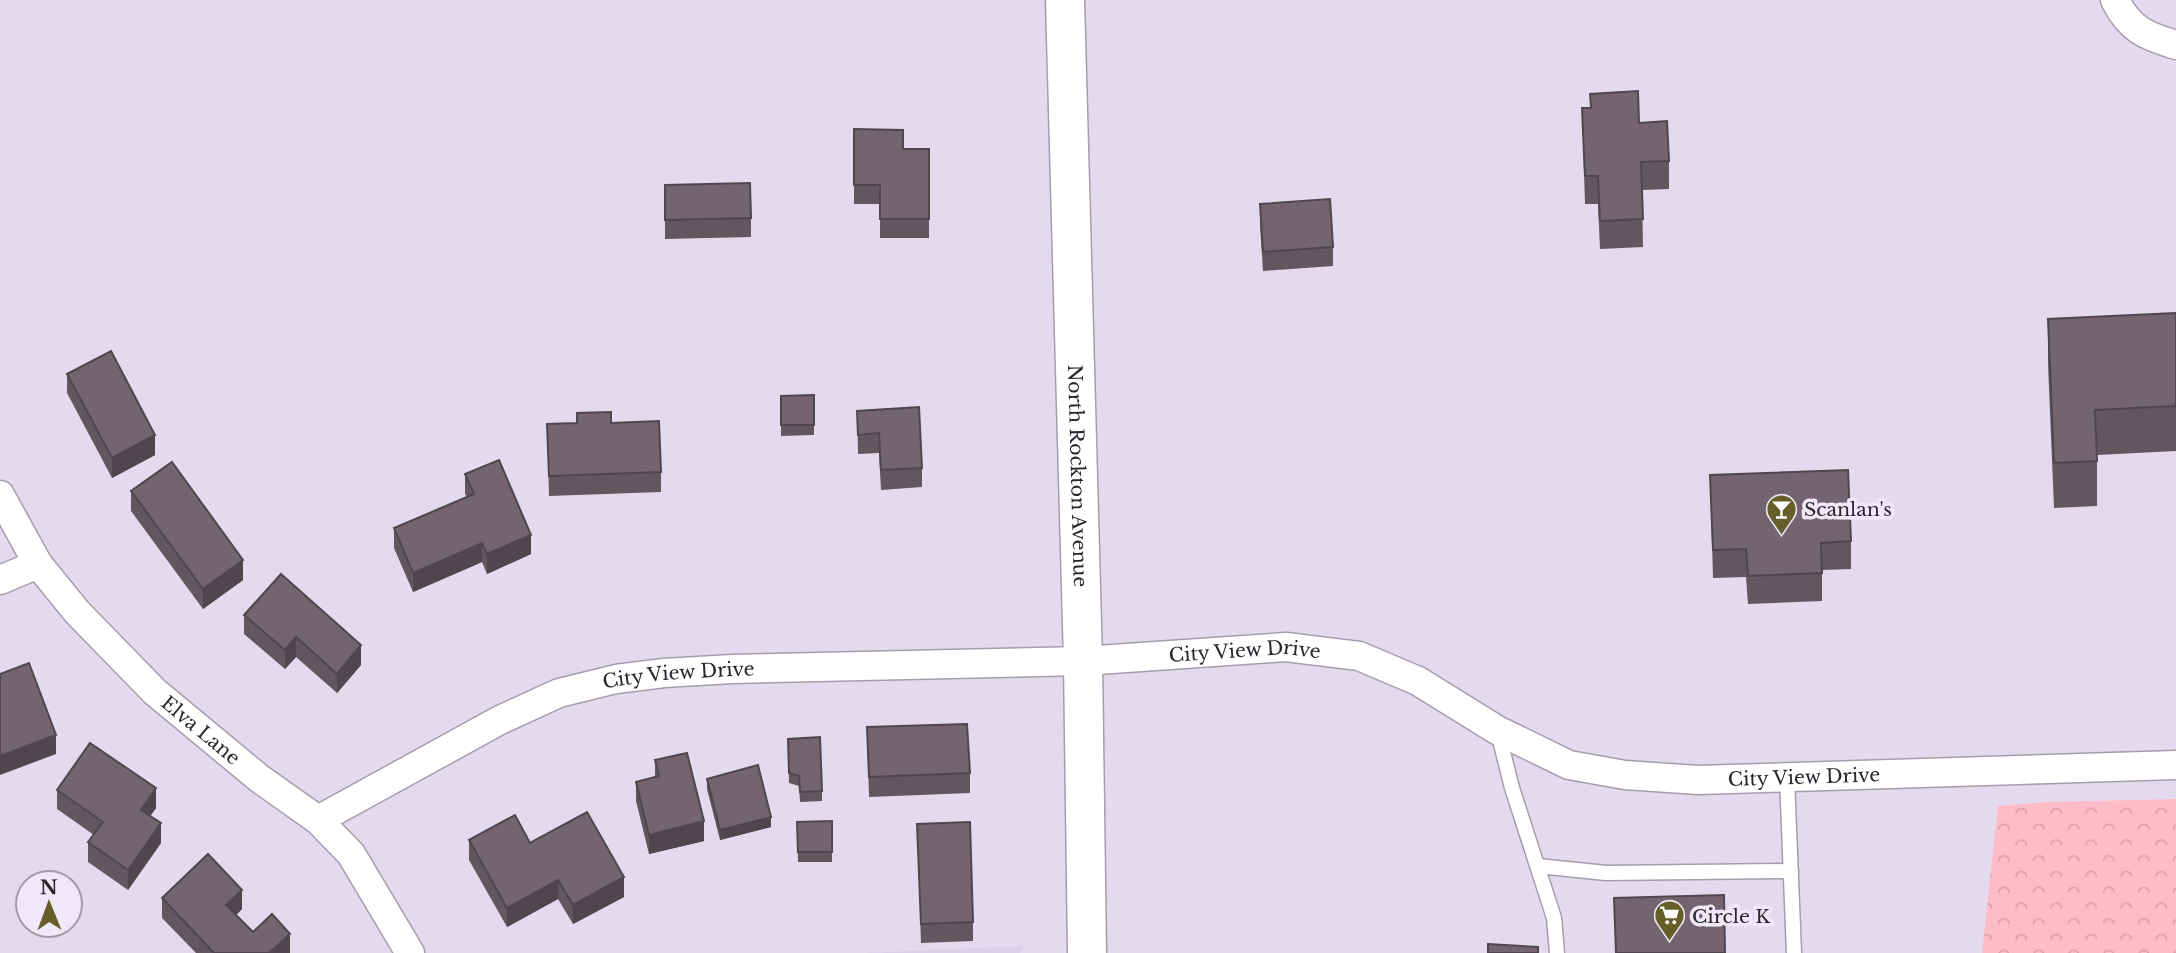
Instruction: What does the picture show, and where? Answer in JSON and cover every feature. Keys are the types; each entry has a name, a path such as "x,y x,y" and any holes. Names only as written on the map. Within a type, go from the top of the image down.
{"street":[{"name":"North Rockton Avenue","path":"1065,0 1083,661 1087,953"},
{"path":"2115,0 2122,14 2146,36 2176,45"},
{"name":"Elva Lane","path":"0,495 38,564 78,612 155,691 260,779 318,820 351,854 410,953"},
{"path":"0,580 38,564"},
{"name":"City View Drive","path":"318,820 500,720 559,693 616,679 732,669 1083,661 1286,647 1359,656 1418,681 1497,730 1569,765 1625,775 1698,780 2176,765"}],"lane":[{"path":"1497,730 1512,788 1554,918 1557,953"},
{"path":"1787,778 1794,953"},
{"path":"1538,866 1606,873 1791,871"}],"shaded area":[{"path":"1022,946 1020,953 863,953"}],"green space":[{"path":"2176,799 2176,953 1982,953 1998,806 2046,802"}],"building":[{"path":"1638,91 1639,123 1667,121 1669,161 1641,162 1643,219 1600,221 1598,176 1585,176 1582,108 1591,108 1590,94"},
{"path":"854,129 903,130 903,149 929,149 929,219 880,219 880,185 854,185"},
{"path":"750,183 751,218 665,220 665,185"},
{"path":"1330,199 1333,247 1263,252 1260,204"},
{"path":"2176,313 2176,406 2095,410 2097,461 2054,463 2048,319"},
{"path":"111,351 155,435 112,458 67,374"},
{"path":"814,395 814,425 781,425 781,396"},
{"path":"919,407 922,468 881,470 879,433 858,435 857,411"},
{"path":"611,412 611,423 659,421 661,472 549,476 547,424 577,423 577,413"},
{"path":"499,460 531,535 487,554 482,543 413,573 394,528 474,494 465,474"},
{"path":"172,462 243,560 203,589 131,491"},
{"name":"Scanlan's","path":"1848,470 1851,541 1821,543 1822,573 1748,576 1746,549 1713,550 1710,475"},
{"path":"281,574 361,645 337,674 296,637 285,650 244,615"},
{"path":"29,663 56,735 0,756 0,674"},
{"path":"967,724 970,773 869,777 867,727"},
{"path":"820,737 822,791 800,792 799,776 789,773 788,739"},
{"path":"90,743 156,788 141,810 161,823 128,870 88,842 103,822 57,790"},
{"path":"687,753 704,821 649,835 636,782 659,776 655,760"},
{"path":"758,765 771,817 720,830 707,779"},
{"path":"587,812 624,877 573,905 558,880 507,908 469,840 515,815 530,843"},
{"path":"832,821 832,852 798,852 797,822"},
{"path":"970,822 973,922 921,924 917,824"},
{"path":"208,854 242,890 226,905 253,932 272,914 290,934 269,953 214,953 162,898"},
{"path":"1724,895 1725,953 1616,953 1614,898"},
{"path":"1488,944 1538,947 1538,953 1488,953"}],"place":[{"name":"Scanlan's","path":"1781,536"},
{"name":"Circle K","path":"1669,943"}]}
